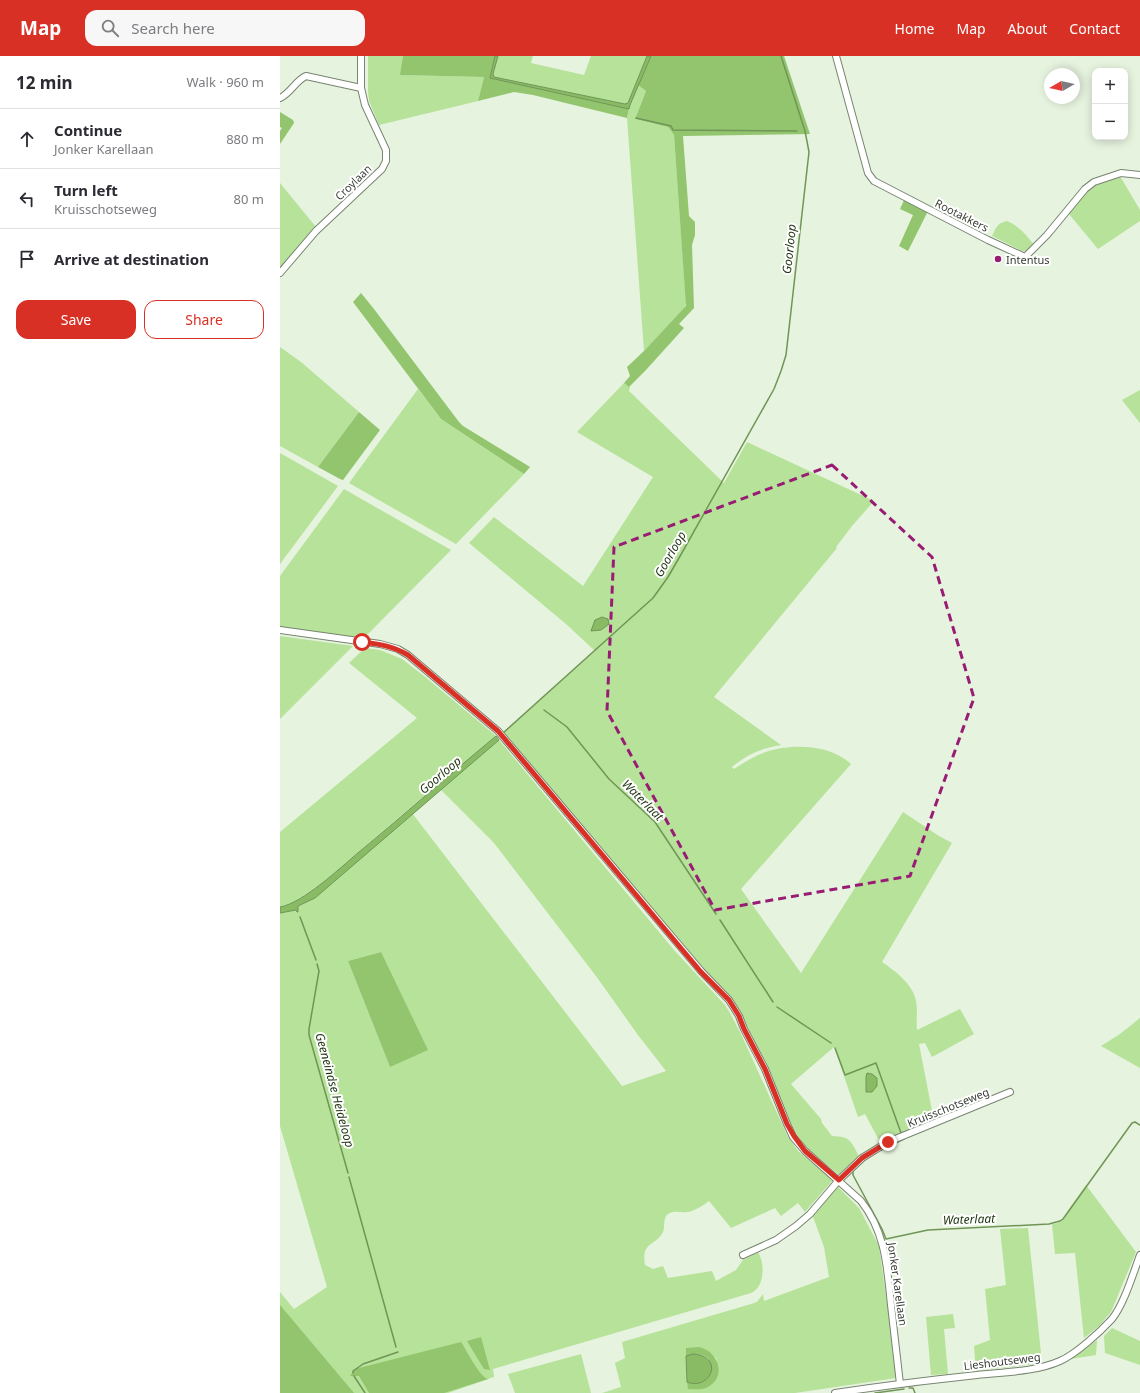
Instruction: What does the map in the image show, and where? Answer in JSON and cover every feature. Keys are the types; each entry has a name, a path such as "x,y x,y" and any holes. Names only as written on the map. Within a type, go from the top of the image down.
{"street":[{"name":"Croylaan","path":"280,273 316,231 382,168 386,161 386,150 365,105 361,88 361,56"},
{"name":"Rootakkers","path":"836,56 868,173 874,181 988,240 1025,257 1048,235 1085,189 1094,182 1121,173 1140,175"},
{"path":"280,98 287,94 299,79 306,76 361,88"},
{"name":"Jonker Karellaan","path":"280,630 380,644 398,649 408,655 498,731 701,972 729,1000 739,1016 744,1029 765,1069 787,1124 794,1136 805,1151 839,1180 867,1209 878,1229 885,1253 900,1384"},
{"name":"Kruisschotseweg","path":"744,1255 776,1240 796,1226 810,1214 839,1180 862,1158 888,1142 1010,1092"},
{"name":"Lieshoutseweg","path":"835,1393 1048,1366 1070,1356 1113,1318 1124,1296 1140,1255"}],"highlighted area":[{"path":"832,465 932,557 974,698 910,876 715,910 607,711 614,547"}],"shaded area":[{"path":"368,56 403,56 401,75 484,77 478,101 379,125 369,101"},
{"path":"403,56 495,56 490,78 629,109 627,118 533,95 514,92 478,101 484,77 400,75"},
{"path":"495,56 498,56 493,74 494,77 625,104 628,103 647,56 651,56 629,109 490,78"},
{"path":"498,56 533,56 531,63 584,75 591,56 647,56 628,103 625,104 494,77 493,74"},
{"path":"651,56 784,56 810,134 683,136 689,216 695,222 695,235 692,245 694,308 679,324 684,328 629,387 624,383 630,376 627,367 686,306 674,135 668,127 635,119 646,91 638,85"},
{"path":"638,85 646,91 635,119 668,127 674,135 686,303 685,308 644,351 627,118 630,105"},
{"path":"280,112 293,120 294,123 280,144 280,131 282,128 280,127"},
{"path":"1120,176 1140,210 1140,221 1098,249 1069,214 1087,190 1096,183"},
{"path":"280,183 316,227 280,270"},
{"path":"905,198 928,211 908,251 899,246 913,215 900,209"},
{"path":"1007,221 1019,228 1035,246 1027,251 1022,251 992,236 999,225"},
{"path":"361,293 459,422 463,426 530,467 524,474 441,419 353,302"},
{"path":"280,347 301,362 359,412 318,467 280,446"},
{"path":"624,383 630,387 629,391 724,483 747,442 874,501 852,526 836,547 837,548 714,697 781,745 767,748 749,755 732,767 734,769 763,753 797,747 809,747 832,752 851,764 741,889 801,973 903,812 952,843 882,962 898,974 911,989 917,1005 917,1030 960,1009 974,1034 932,1057 925,1043 919,1044 934,1121 880,1142 865,1114 858,1117 834,1047 791,1084 821,1119 822,1123 832,1136 843,1137 849,1140 854,1146 859,1156 839,1175 804,1146 798,1138 743,1022 586,831 503,733 595,651 566,624 469,543 494,517 583,586 653,477 577,432"},
{"path":"418,389 441,419 524,474 456,544 349,483"},
{"path":"1140,390 1140,423 1122,400"},
{"path":"359,412 380,430 343,480 318,467"},
{"path":"280,453 338,486 280,564"},
{"path":"344,489 451,550 368,634 360,639 280,627 280,576"},
{"path":"602,617 608,619 609,624 601,630 591,631 595,620"},
{"path":"280,636 353,646 280,719"},
{"path":"365,648 380,650 402,659 496,736 314,889 290,904 280,907 280,832 417,718 349,663"},
{"path":"496,736 499,740 315,898 298,906 298,912 296,910 280,913 280,907 299,899 321,884"},
{"path":"499,740 674,950 725,1005 741,1034 787,1135 798,1151 832,1181 805,1212 798,1203 781,1216 775,1208 731,1228 709,1201 689,1212 673,1212 666,1215 663,1232 645,1252 645,1265 653,1269 663,1266 668,1278 712,1271 716,1281 736,1270 743,1260 758,1252 763,1268 761,1280 756,1290 751,1293 493,1369 494,1377 448,1393 280,1393 280,1292 294,1309 327,1287 280,1126 280,913 296,910 298,912 298,906 315,898 412,813 622,1086 666,1071 596,976 494,843 440,789","holes":["381,952 390,1067 348,961"]},
{"path":"381,952 428,1050 390,1067 348,961"},
{"path":"1140,1018 1140,1068 1101,1046 1120,1034"},
{"path":"867,1073 872,1074 877,1078 877,1086 872,1092 866,1092"},
{"path":"1086,1185 1136,1252 1111,1312 1099,1326 1084,1338 1075,1253 1055,1254 1052,1224 1058,1223 1065,1218 1069,1209"},
{"path":"837,1186 859,1208 879,1246 896,1378 795,1393 602,1393 621,1387 615,1363 625,1358 622,1342 757,1302 763,1294 764,1301 829,1277 824,1247 812,1214","holes":["686,1348 716,1358 716,1378 708,1386 688,1389"]},
{"path":"1028,1228 1042,1363 976,1371 974,1346 990,1340 985,1289 1006,1285 1000,1229"},
{"path":"280,1305 354,1393 280,1393"},
{"path":"953,1314 955,1328 944,1329 948,1374 931,1375 926,1317"},
{"path":"1112,1328 1140,1341 1140,1365 1105,1353 1104,1336"},
{"path":"481,1337 490,1370 484,1369 467,1341"},
{"path":"1097,1340 1096,1355 1071,1359"},
{"path":"461,1342 477,1368 488,1379 444,1393 369,1393 359,1376 350,1376 355,1369"},
{"path":"699,1347 712,1354 716,1360 719,1372 713,1384 706,1388 688,1389 687,1382 690,1383 709,1359 698,1354 686,1356 686,1348"},
{"path":"581,1354 591,1393 515,1393 508,1374"},
{"path":"693,1354 703,1356 709,1360 711,1372 708,1378 703,1382 687,1382 686,1356"}],"waterway":[{"name":"Goorloop","path":"503,733 653,598 668,577 774,389 786,355 809,152 805,131 781,56"},
{"path":"636,118 671,126 673,130 797,131"},
{"name":"Waterlaat","path":"544,710 567,727 609,779 655,822 716,914"},
{"name":"Geeneindse Heideloop","path":"300,917 316,960"},
{"name":"Waterlaat","path":"720,920 773,1002"},
{"name":"Geeneindse Heideloop","path":"317,964 319,971 309,1035 348,1173"},
{"name":"Waterlaat","path":"777,1007 831,1043"},
{"name":"Waterlaat","path":"835,1048 845,1075 876,1063 901,1133"},
{"name":"Waterlaat","path":"866,1159 853,1171 853,1175 886,1239 928,1230 1049,1224 1063,1219 1132,1123 1135,1122 1140,1125"},
{"name":"Waterlaat","path":"881,1150 904,1139"},
{"name":"Geeneindse Heideloop","path":"349,1177 396,1347"},
{"name":"Geeneindse Heideloop","path":"353,1373 353,1371 363,1364 398,1352"},
{"name":"Geeneindse Heideloop","path":"354,1376 365,1393"},
{"name":"Geeneindse Heideloop","path":"909,1388 913,1388 915,1393"},
{"name":"Geeneindse Heideloop","path":"875,1393 904,1389"}],"place":[{"name":"Intentus","path":"998,259"}],"route":[{"path":"362,642 380,644 398,649 408,655 498,731 701,972 729,1000 739,1016 744,1029 765,1069 787,1124 805,1151 839,1180 862,1158 888,1142"}]}
